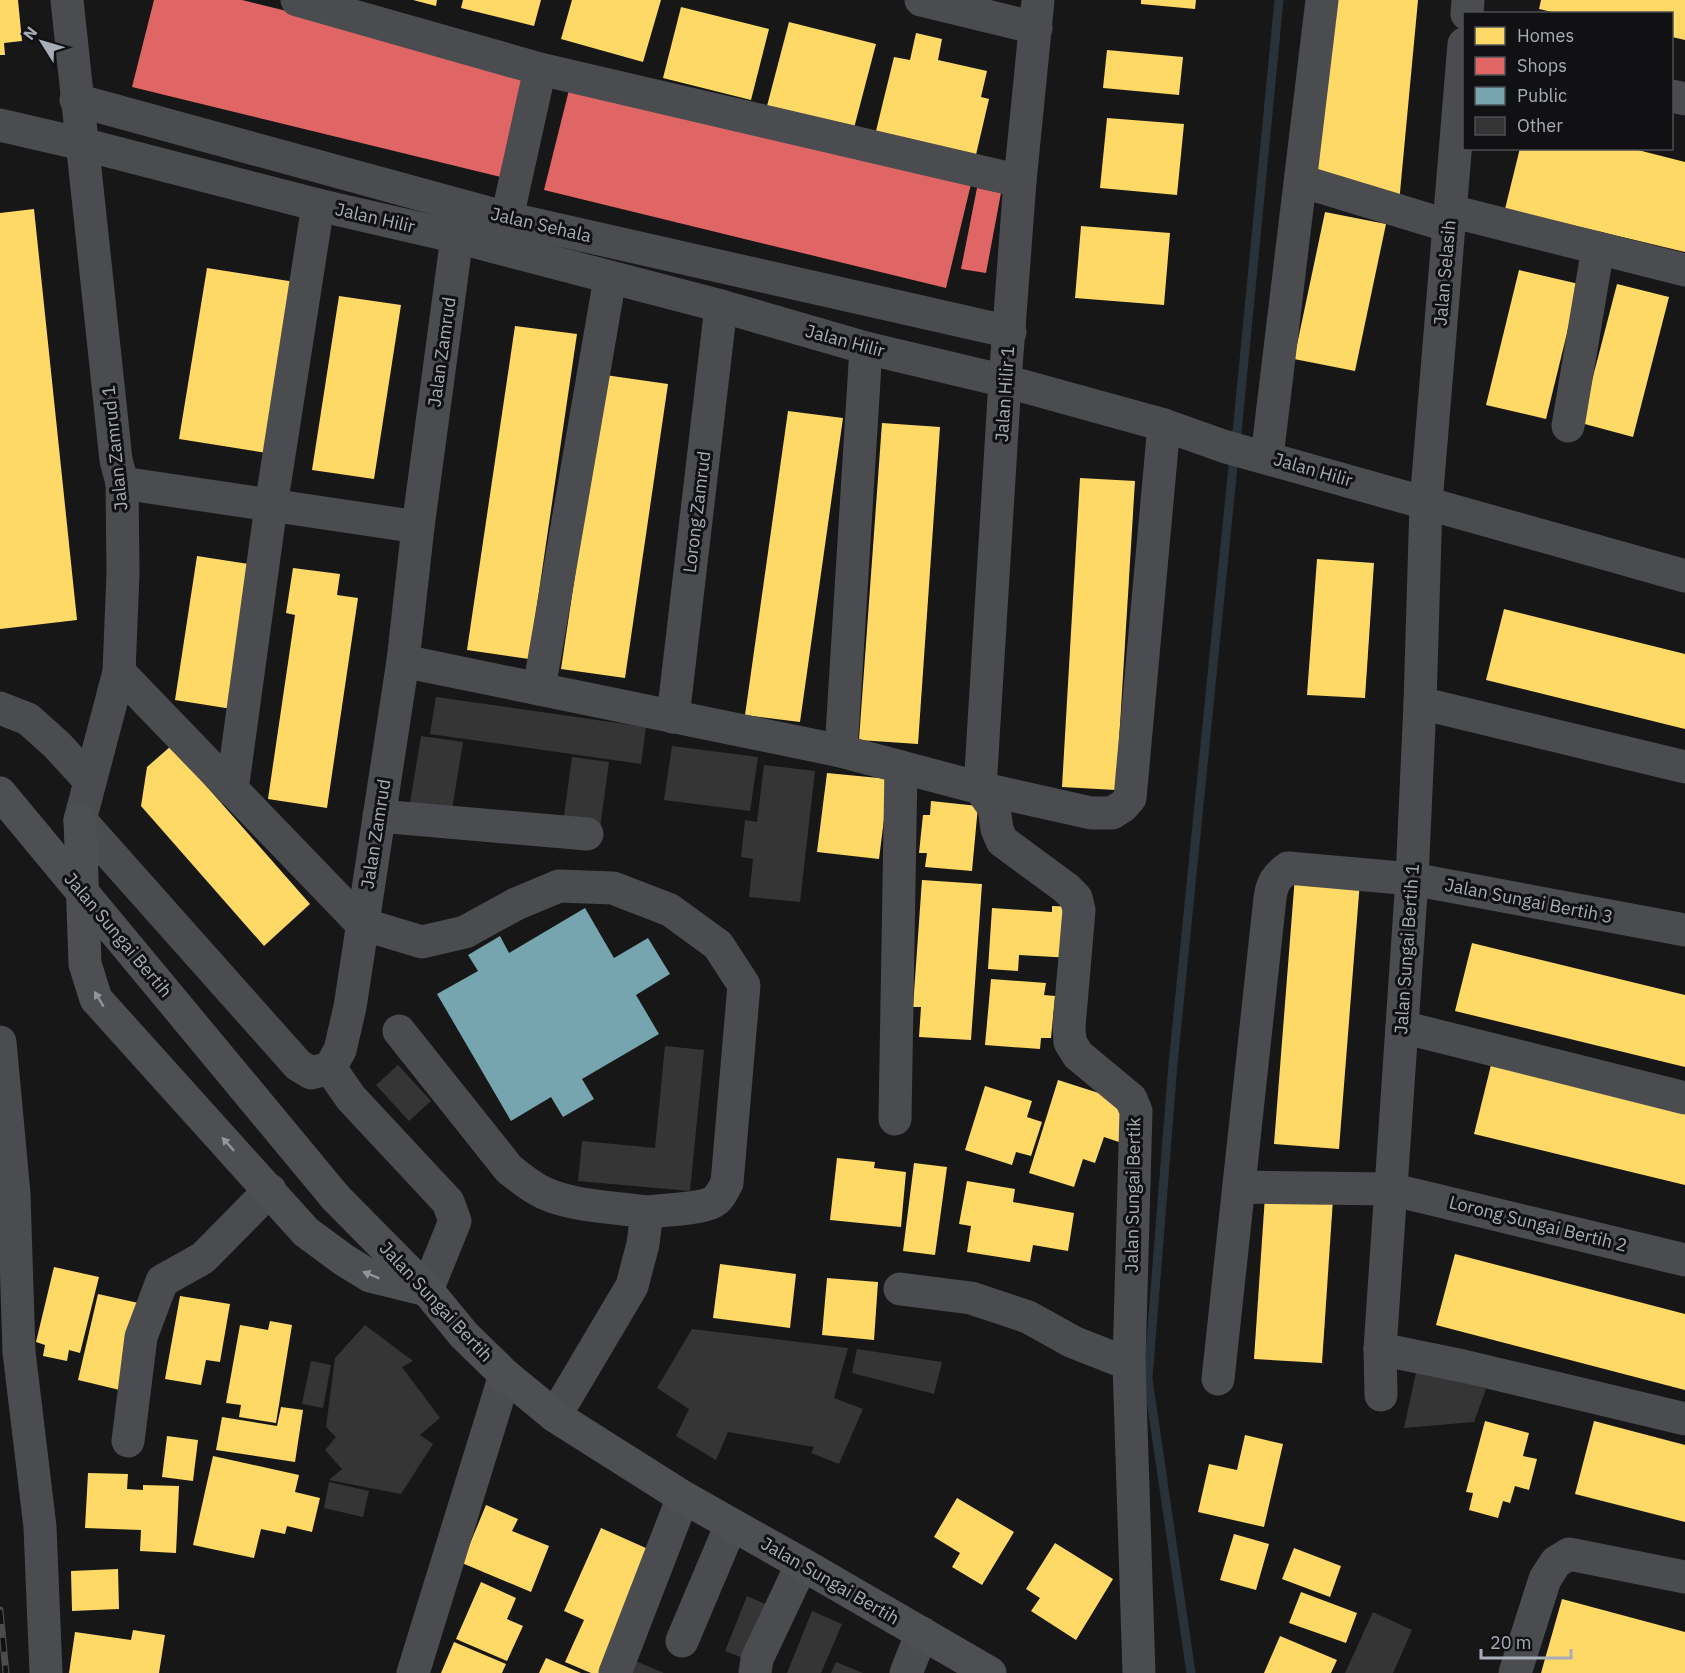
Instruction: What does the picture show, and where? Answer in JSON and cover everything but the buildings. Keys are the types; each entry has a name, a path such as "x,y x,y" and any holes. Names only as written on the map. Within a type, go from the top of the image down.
{"main road":[{"name":"Jalan Sungai Bertih","path":"0,793 336,1198 427,1290 464,1335 505,1374 555,1416 684,1497 990,1673"},
{"path":"81,820 85,964 96,999 306,1232 370,1276 427,1290"}],"street":[{"name":"Jalan Zamrud 1","path":"67,0 116,460 122,483 123,573 119,672 81,820"},
{"path":"297,0 540,69 1020,181"},
{"path":"921,0 1037,14"},
{"path":"1247,452 1300,181 1322,0"},
{"name":"Jalan Hilir 1","path":"980,788 1005,381 1020,181 1037,14"},
{"name":"Jalan Selasih","path":"1426,503 1463,62"},
{"path":"507,218 540,69"},
{"name":"Jalan Sehala","path":"76,100 507,218 1010,332"},
{"name":"Jalan Hilir","path":"0,125 318,205 457,237 721,306 866,348 1005,381 1685,576"},
{"path":"1300,181 1450,218 1598,248 1685,270"},
{"path":"232,790 271,506 318,205"},
{"name":"Jalan Zamrud","path":"330,1068 340,1050 350,1007 403,661 418,527 457,237"},
{"path":"1568,426 1598,248"},
{"path":"539,689 610,278"},
{"name":"Lorong Zamrud","path":"673,717 721,306"},
{"path":"841,751 866,348"},
{"path":"403,661 841,751 980,788 1091,813 1112,813 1124,806 1130,798 1164,425"},
{"path":"122,483 418,527"},
{"name":"Jalan Sungai Bertih 1","path":"1381,1395 1380,1349 1412,879 1426,503"},
{"path":"119,672 362,924 422,942 465,932 516,904 558,886 613,888 670,910 718,945 744,985 727,1184 712,1203 647,1212 570,1201 545,1194 526,1183 509,1169 399,1031"},
{"path":"1420,703 1685,767"},
{"path":"0,708 28,719 57,745 90,782"},
{"path":"894,1119 901,767"},
{"name":"Jalan Sungai Bertik","path":"980,788 994,808 997,829 1002,841 1066,888 1076,898 1079,910 1069,1027 1070,1042 1078,1055 1131,1099 1136,1111 1129,1364 1139,1673"},
{"path":"379,816 587,834"},
{"path":"81,820 298,1065 311,1073 330,1068 351,1098 448,1202 455,1221 427,1290"},
{"name":"Jalan Sungai Bertih 3","path":"1240,1187 1272,883 1288,868 1412,879 1685,930"},
{"path":"1402,1027 1685,1098"},
{"path":"0,1042 14,1194 19,1352 40,1527 46,1673"},
{"path":"1218,1379 1240,1187"},
{"name":"Lorong Sungai Bertih 2","path":"1240,1187 1390,1189 1685,1260"},
{"path":"128,1441 141,1337 162,1281 203,1258 270,1190"},
{"path":"555,1416 632,1286 643,1244 647,1212"},
{"path":"900,1289 970,1298 1028,1317 1073,1342 1129,1364"},
{"path":"1380,1349 1685,1419"},
{"path":"413,1673 505,1374"},
{"path":"615,1673 684,1497"},
{"path":"682,1641 731,1525"},
{"path":"1515,1673 1545,1579 1556,1562 1569,1554 1685,1577"},
{"path":"754,1673 757,1659 802,1564"},
{"path":"906,1673 922,1633"}],"waterway":[{"path":"1236,443 1279,0"},
{"path":"1191,1673 1148,1379 1173,1064 1234,456"}],"railway":[{"path":"0,1610 6,1673"}]}
